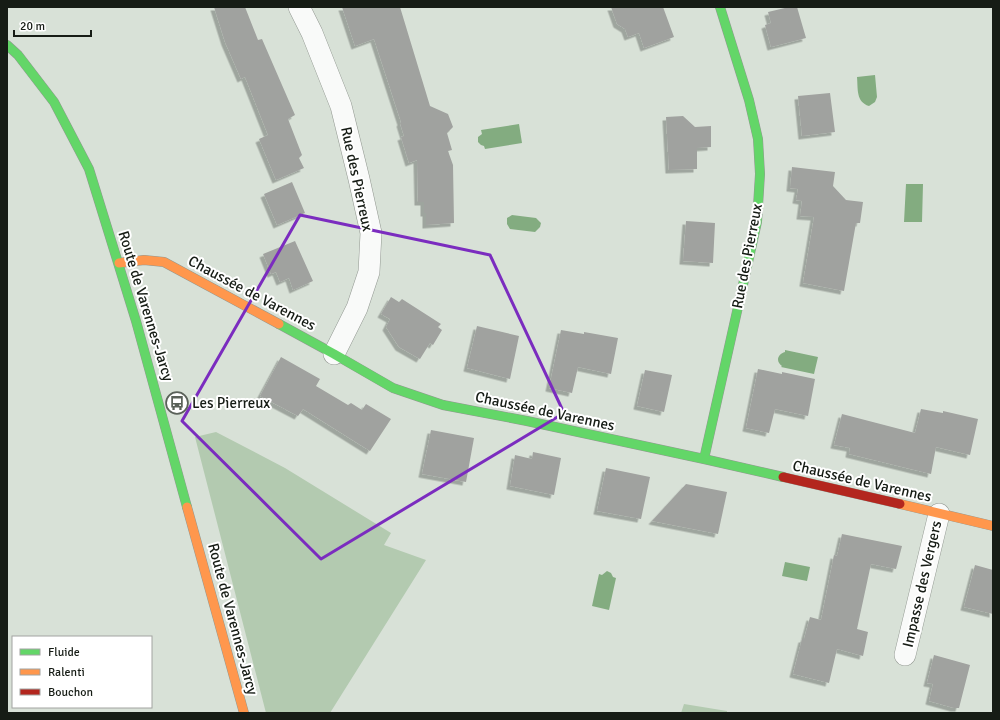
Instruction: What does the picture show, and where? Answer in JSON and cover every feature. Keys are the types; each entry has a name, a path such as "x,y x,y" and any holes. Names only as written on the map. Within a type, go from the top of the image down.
{"street":[{"name":"Rue des Pierreux","path":"299,7 312,33 341,106 371,233 368,272 357,308 334,354"},
{"name":"Rue des Pierreux","path":"704,459 757,222 760,174 758,139 749,100 720,7"},
{"name":"Route de Varennes-Jarcy","path":"7,44 18,55 54,102 89,169 119,263 154,382 244,713"},
{"name":"Chaussée de Varennes","path":"119,263 144,260 164,262 334,354 393,388 443,405 527,421 704,459 993,526"},
{"name":"Impasse des Vergers","path":"906,655 939,514"}],"highlighted area":[{"path":"300,215 490,255 564,413 321,559 182,421"}],"shaded area":[{"path":"875,75 877,97 875,102 869,106 862,101 858,94 857,77"},
{"path":"519,124 522,143 485,149 484,146 478,142 478,137 482,134 481,130"},
{"path":"906,184 923,184 922,222 904,222"},
{"path":"512,215 536,218 541,223 540,227 535,232 510,229 507,224 507,218"},
{"path":"785,350 818,357 814,374 781,367 782,366 778,358 785,352"},
{"path":"216,432 285,468 391,533 384,545 426,560 330,713 266,713 195,437"},
{"path":"785,562 810,567 807,581 782,576"},
{"path":"607,571 616,578 609,610 592,606 599,574 602,575"},
{"path":"684,704 727,711 727,713 681,713"}],"building":[{"path":"214,7 245,7 258,40 262,39 295,115 288,119 302,155 299,158 304,168 276,180 259,139 268,135 245,77 241,79 225,42"},
{"path":"342,7 400,7 430,106 448,114 453,127 447,133 452,150 448,151 453,165 454,223 426,225 424,202 418,202 417,160 409,163 401,137 404,136 401,122 374,39 355,46"},
{"path":"611,7 663,7 674,37 644,48 639,33 628,37 625,29 617,24"},
{"path":"789,7 797,7 806,38 771,47 765,25 771,23 768,12"},
{"path":"830,93 835,132 802,136 798,96"},
{"path":"683,116 695,127 711,126 711,147 697,148 697,169 669,170 666,117"},
{"path":"792,167 835,172 833,186 846,200 863,202 860,223 856,223 844,291 803,283 814,217 800,216 802,201 796,200 798,189 790,188"},
{"path":"292,182 305,213 277,225 264,194"},
{"path":"686,221 715,223 713,263 683,261"},
{"path":"295,241 313,281 293,290 289,278 280,282 276,272 271,274 263,254"},
{"path":"391,297 399,302 402,299 441,324 438,327 442,330 433,345 430,343 420,359 399,347 386,327 390,319 381,314"},
{"path":"477,326 519,336 510,379 467,368"},
{"path":"561,330 584,334 584,332 618,338 611,374 578,367 572,393 549,388"},
{"path":"281,357 320,379 316,386 348,405 351,403 362,410 366,404 391,419 370,451 303,409 298,416 260,396"},
{"path":"758,369 815,379 808,416 775,409 769,433 746,428"},
{"path":"645,370 672,375 664,412 637,406"},
{"path":"921,409 943,413 943,411 978,419 970,455 936,447 931,474 849,454 850,448 834,445 842,414 915,433"},
{"path":"431,430 474,438 466,482 422,474"},
{"path":"533,452 561,458 554,495 510,486 515,455 532,459"},
{"path":"606,468 650,477 641,519 597,511"},
{"path":"686,484 727,492 718,534 652,521"},
{"path":"842,534 902,546 896,569 871,564 857,629 868,632 863,656 837,649 829,683 793,674 802,639 804,639 810,617 821,620 834,555 837,556"},
{"path":"975,565 993,570 993,614 964,607"},
{"path":"934,655 970,665 959,708 929,701 933,684 927,683"}],"traffic: fast":[{"path":"704,459 757,222 760,174 758,139 749,100 720,7"},
{"path":"7,45 18,55 54,102 89,169 136,321 187,507"},
{"path":"279,324 393,388 443,405 527,421 783,477"}],"traffic: slow":[{"path":"119,263 144,260 164,262 279,324"},
{"path":"900,504 993,526"},
{"path":"187,507 244,713"}],"traffic: jam":[{"path":"783,477 900,504"}],"place":[{"name":"Les Pierreux","path":"177,403"}]}
